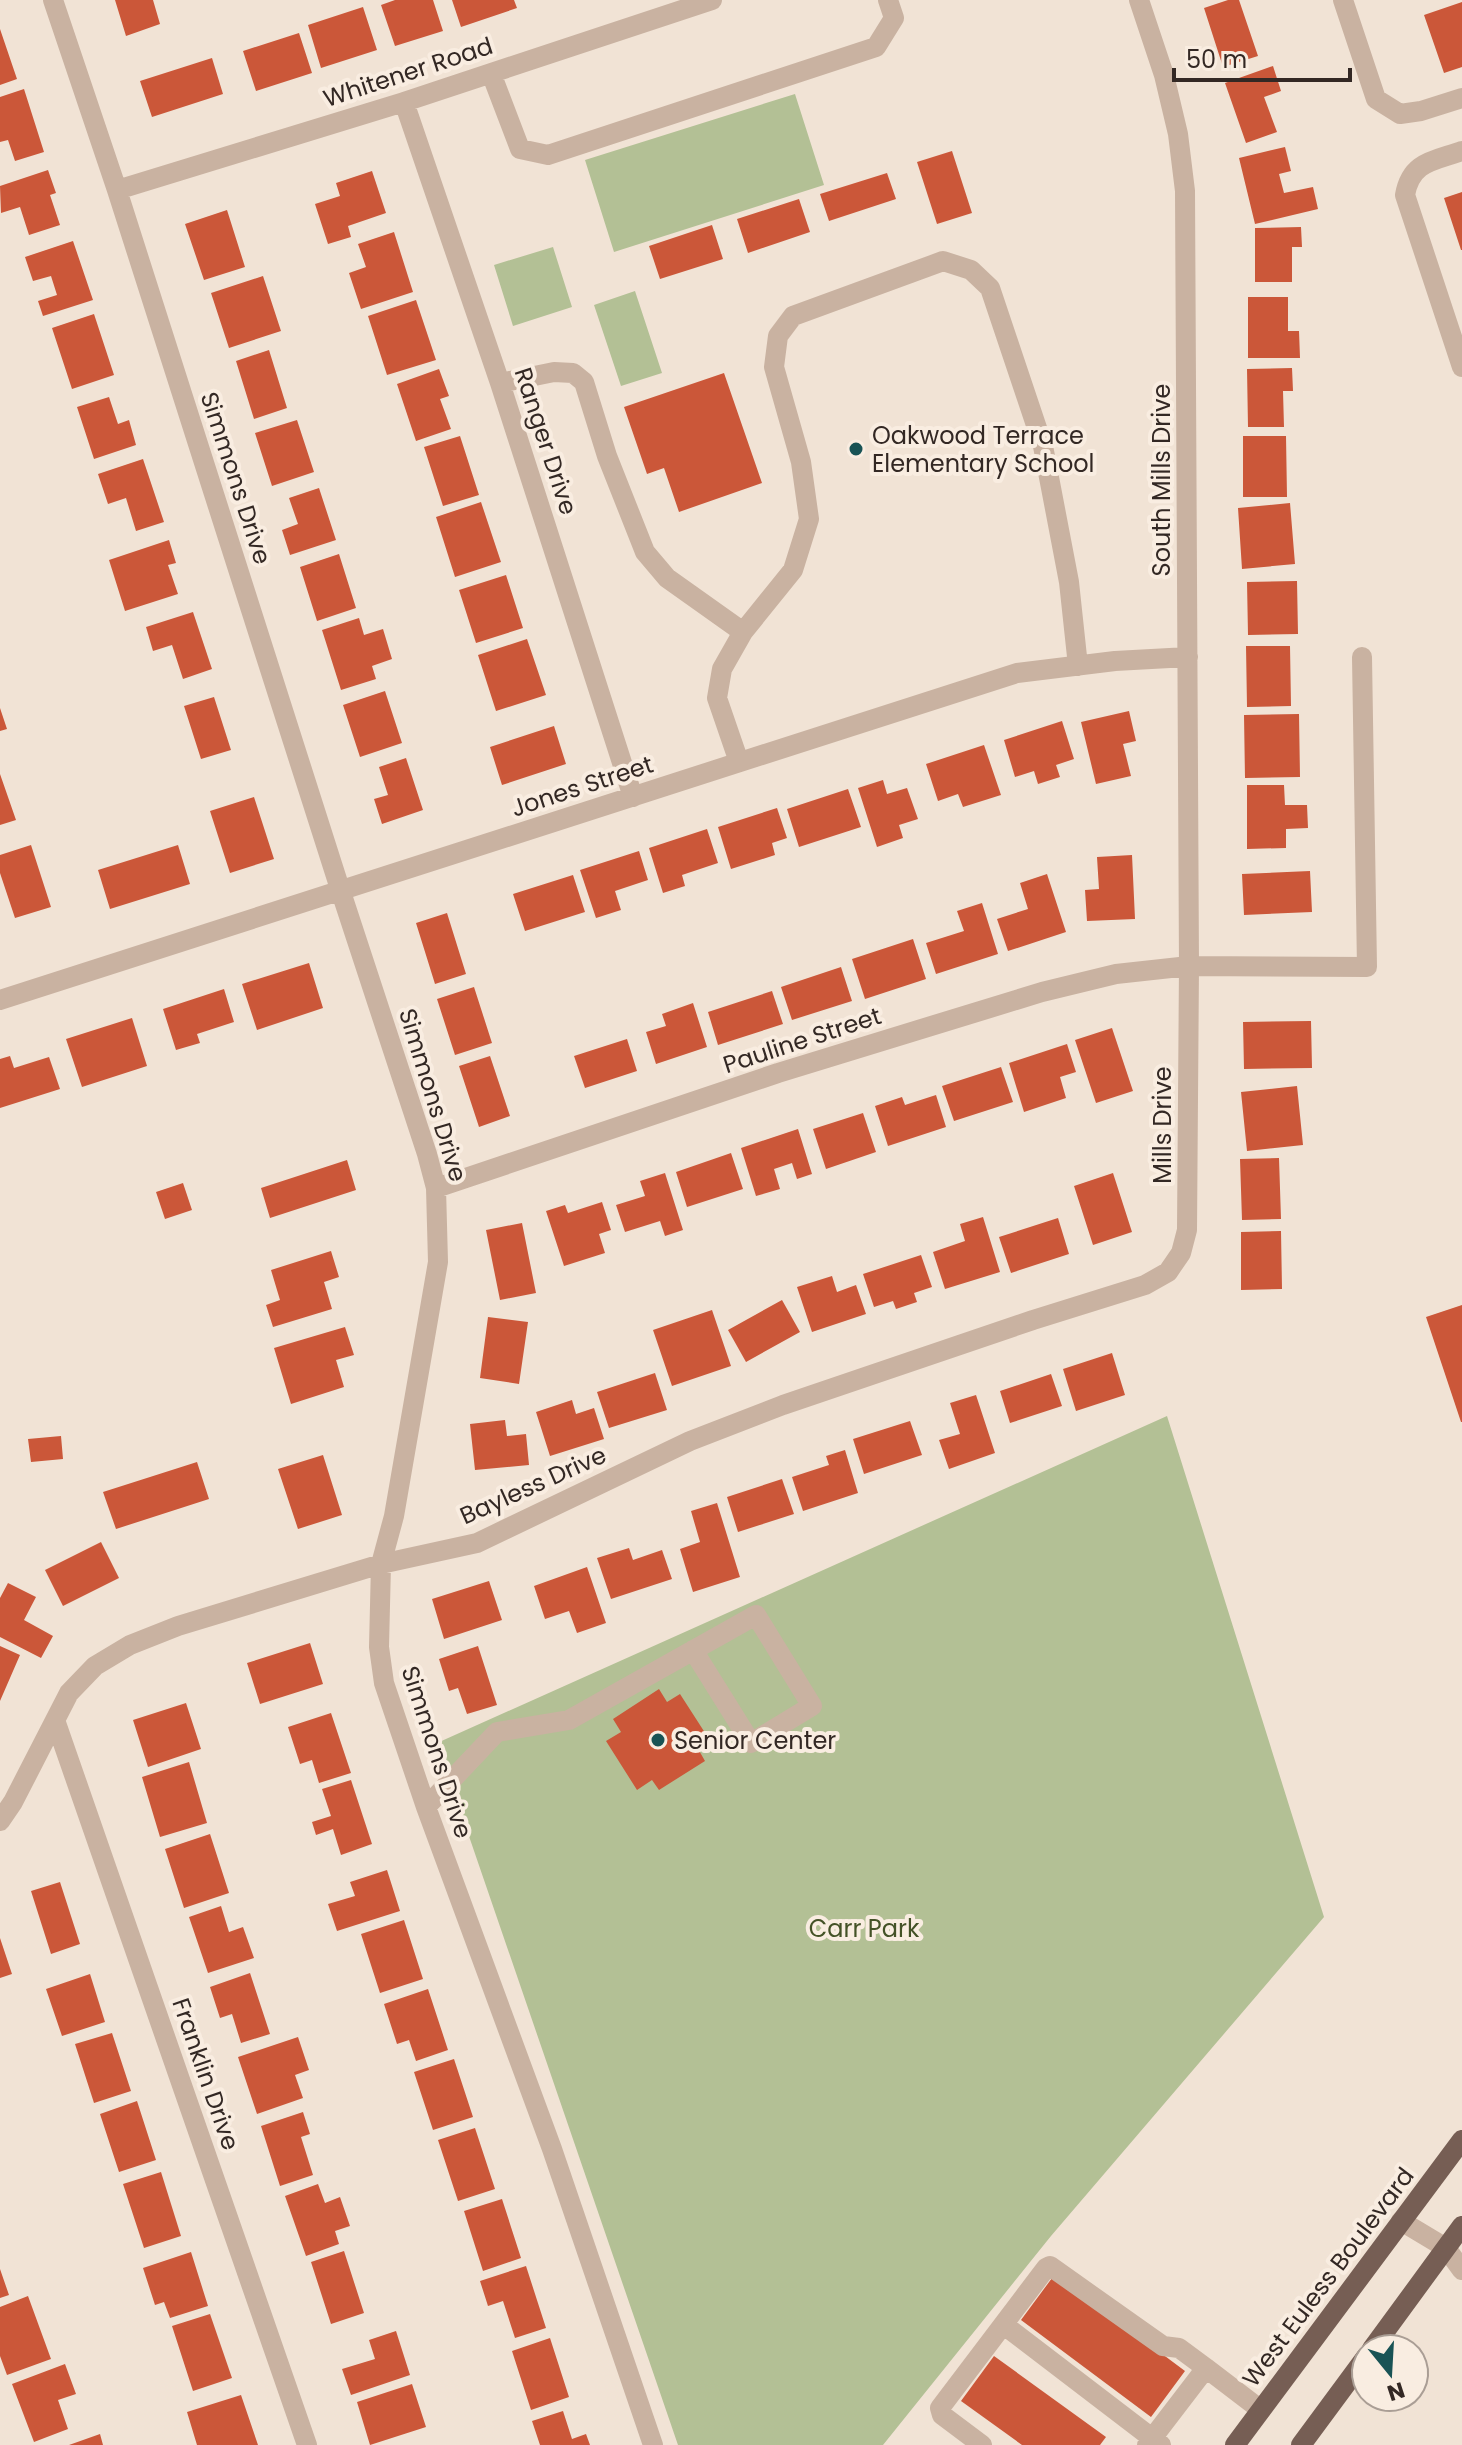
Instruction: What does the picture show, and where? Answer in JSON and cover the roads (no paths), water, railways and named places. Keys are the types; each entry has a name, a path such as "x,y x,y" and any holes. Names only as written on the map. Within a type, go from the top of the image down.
{"main road":[{"name":"West Euless Boulevard","path":"1235,2445 1462,2140"},
{"path":"1384,2333 1462,2226"},
{"path":"1301,2445 1350,2379"}],"street":[{"name":"Simmons Drive","path":"53,0 117,190 436,1188 438,1262 394,1516 381,1564 379,1647 384,1683 426,1807 552,2149 653,2445"},
{"name":"Whitener Road","path":"117,190 404,102 712,0"},
{"path":"491,73 520,149 548,155 876,47 894,18 888,0"},
{"name":"South Mills Drive","path":"1139,0 1164,75 1178,134 1185,191 1189,966"},
{"path":"1343,0 1376,99 1400,114 1462,98"},
{"name":"Ranger Drive","path":"404,102 500,383 633,797"},
{"path":"1462,151 1420,165 1408,180 1405,195 1462,367"},
{"path":"739,762 717,698 722,669 743,632 793,570 809,519 801,462 774,367 778,336 793,316 943,261 971,270 990,288 1043,446 1069,582 1078,666"},
{"path":"500,383 554,372 573,373 584,382 607,456 645,552 667,578 743,632"},
{"name":"Jones Street","path":"0,1000 1017,673 1188,657"},
{"name":"Pauline Street","path":"436,1188 778,1073 1042,992 1116,974 1189,966 1367,967 1362,657"},
{"name":"Mills Drive","path":"1162,1276 1181,1253 1187,1230 1189,966"},
{"name":"Bayless Drive","path":"0,1821 13,1802 69,1693 95,1666 130,1645 178,1626 381,1564 477,1543 690,1441 783,1405 1145,1285 1162,1276"},
{"path":"426,1807 497,1732 569,1720 693,1650 756,1615 812,1706 751,1743 693,1650"},
{"name":"Franklin Drive","path":"55,1720 307,2445"},
{"path":"1401,2221 1446,2248 1462,2270"},
{"path":"982,2445 942,2415 940,2408 1046,2268 1054,2267 1163,2346 1179,2348 1261,2410"},
{"path":"1004,2325 1153,2443 1206,2368"}],"place":[{"name":"Oakwood Terrace Elementary School","path":"856,449"},
{"name":"Senior Center","path":"658,1740"}],"park label":[{"name":"Carr Park","path":"864,1928"}]}
